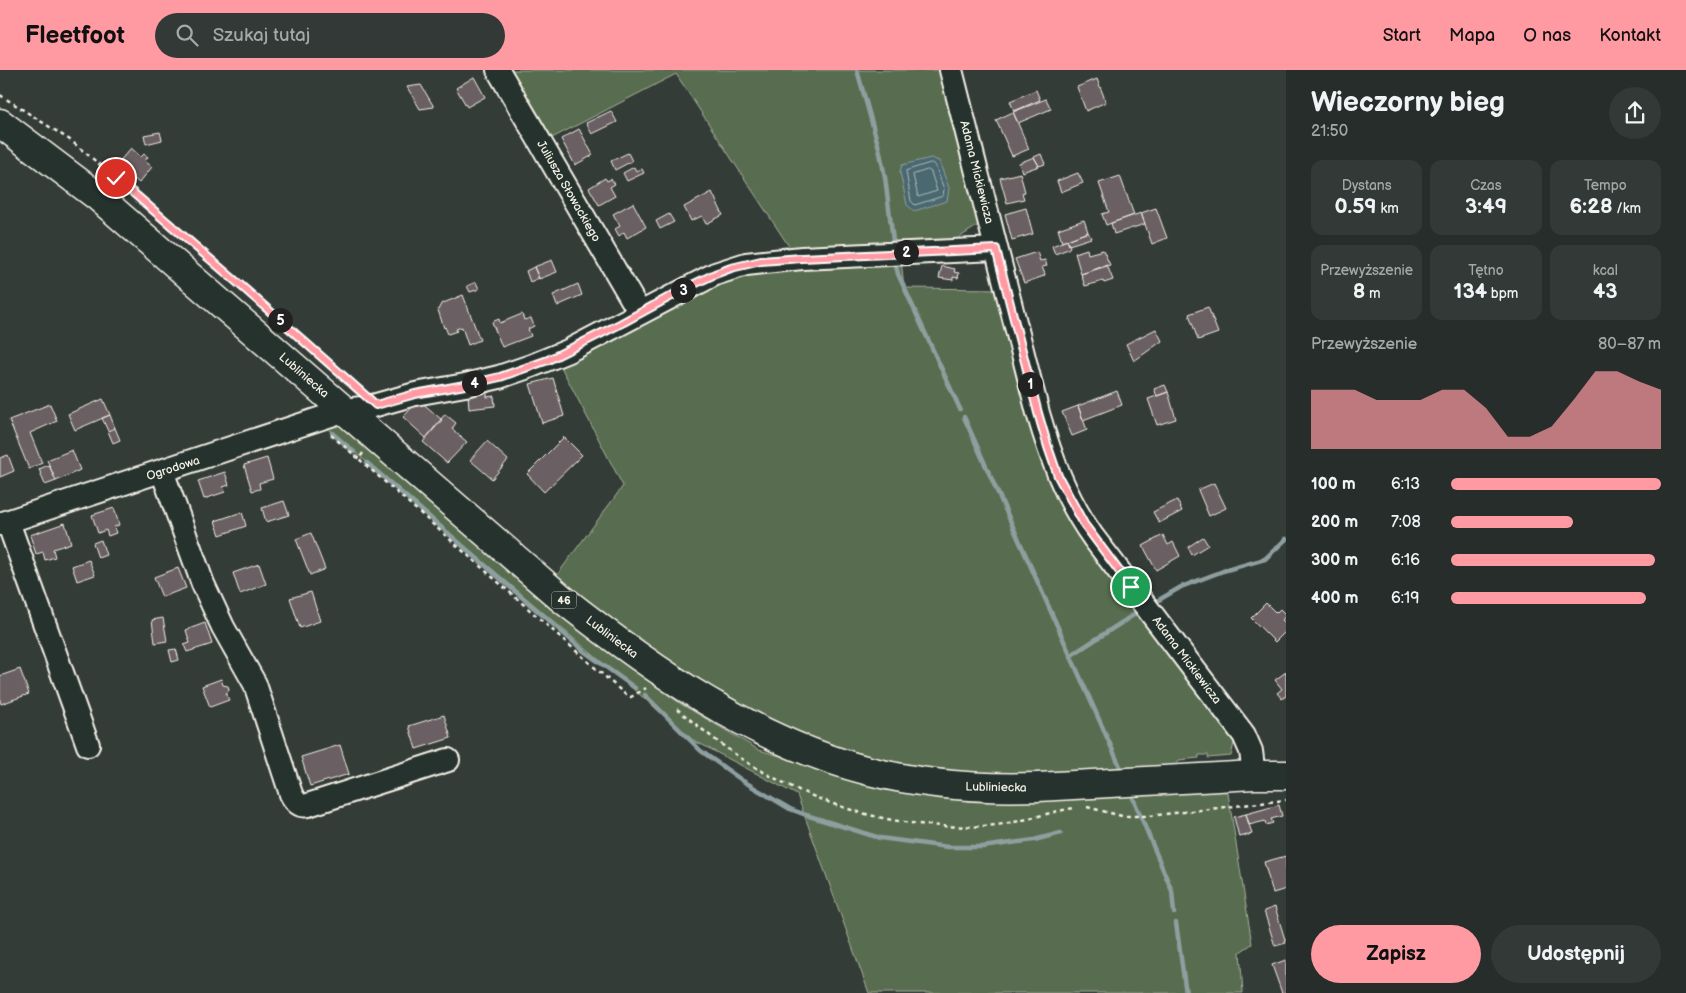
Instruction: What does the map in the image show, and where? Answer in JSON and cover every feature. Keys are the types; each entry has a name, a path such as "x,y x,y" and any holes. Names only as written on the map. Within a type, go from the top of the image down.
{"main road":[{"name":"Lubliniecka","path":"0,123 97,196 561,598 636,655 677,683 755,727 810,752 854,767 894,777 926,782 982,787 1038,787 1254,775 1286,782"}],"street":[{"name":"Juliusza Słowackiego","path":"498,70 640,313"},
{"name":"Adama Mickiewicza","path":"951,70 1040,422 1066,493 1093,537 1244,735 1251,751 1254,775"},
{"name":"Ogrodowa","path":"4,523 346,410 500,377 568,351 715,274 746,264 821,257 996,249"},
{"path":"162,471 203,584 223,627 255,684 291,794 298,804 308,805 448,760"},
{"path":"4,523 88,745"}],"path":[{"path":"0,95 70,140 94,159 376,405"},
{"path":"320,419 332,436 358,459"},
{"path":"1129,816 1149,816 1286,782"}],"green space":[{"path":"509,70 942,70 981,218 977,226 957,239 792,251 676,74 550,139"},
{"path":"901,260 904,288 1000,289 1053,490 1235,739 1231,756 1208,758 1208,755 1199,755 1199,758 1179,760 1177,765 1151,772 994,779 851,757 705,690 554,579 623,486 559,363 739,271"},
{"path":"336,421 585,634 681,704 759,750 898,790 1227,787 1252,944 1240,952 1243,993 869,993 797,795 693,740 323,425"}],"water":[{"path":"931,158 939,161 949,188 947,201 914,211 907,205 900,172 902,165"}],"building":[{"path":"474,77 485,97 467,107 456,88"},
{"path":"1097,79 1106,102 1086,111 1077,87"},
{"path":"421,85 434,107 420,109 407,87"},
{"path":"1036,90 1040,100 1014,111 1010,101"},
{"path":"1046,99 1051,109 1018,123 1013,112"},
{"path":"611,111 617,122 592,134 586,123"},
{"path":"1013,112 1029,149 1012,156 996,120"},
{"path":"579,129 593,155 575,165 561,139"},
{"path":"160,132 162,140 146,144 144,135"},
{"path":"131,148 141,157 144,154 148,157 145,161 152,167 139,183 117,164"},
{"path":"628,153 632,161 615,170 611,161"},
{"path":"1041,154 1045,164 1039,166 1034,157"},
{"path":"1034,157 1039,166 1022,172 1019,163"},
{"path":"634,167 636,171 642,169 644,173 627,181 623,173"},
{"path":"1020,173 1025,192 1022,193 1024,199 1007,203 1000,178"},
{"path":"1078,173 1083,183 1061,192 1057,181"},
{"path":"1120,176 1134,215 1106,225 1102,214 1109,212 1099,183"},
{"path":"605,178 607,181 611,179 615,184 610,187 615,196 599,205 589,188"},
{"path":"712,192 723,215 706,224 702,216 691,221 684,207"},
{"path":"633,203 646,227 627,238 624,232 619,236 615,229 620,226 613,214"},
{"path":"1026,208 1033,234 1012,240 1005,214"},
{"path":"1156,208 1167,238 1152,244 1141,213"},
{"path":"1141,213 1145,224 1114,234 1111,223"},
{"path":"669,214 674,222 660,229 656,221"},
{"path":"1084,220 1088,232 1062,242 1058,229"},
{"path":"1088,232 1091,238 1069,245 1067,240"},
{"path":"1067,240 1070,247 1055,254 1052,246"},
{"path":"1087,249 1088,254 1103,250 1110,265 1081,274 1075,253"},
{"path":"1037,252 1040,261 1045,260 1047,266 1042,267 1045,274 1024,283 1015,259"},
{"path":"552,260 557,272 539,279 534,267"},
{"path":"1107,265 1113,280 1085,286 1081,274"},
{"path":"942,266 955,269 954,272 959,273 958,278 953,277 953,280 939,278"},
{"path":"534,267 539,278 530,282 526,271"},
{"path":"476,282 479,289 470,292 467,286"},
{"path":"578,284 582,295 557,306 553,295"},
{"path":"463,295 480,340 468,345 462,327 448,334 438,310 441,304"},
{"path":"1208,307 1218,333 1198,340 1189,314"},
{"path":"522,314 524,320 531,318 534,326 528,329 531,336 502,347 492,322 499,319 500,323"},
{"path":"1156,329 1162,341 1134,361 1126,344"},
{"path":"553,378 564,416 542,423 530,384"},
{"path":"1165,385 1168,392 1157,396 1154,389"},
{"path":"1117,391 1122,405 1083,420 1078,406"},
{"path":"487,392 487,397 494,396 495,406 469,409 468,394"},
{"path":"1168,392 1176,419 1157,425 1148,399"},
{"path":"103,399 110,415 75,430 68,414"},
{"path":"419,400 442,420 426,438 403,417"},
{"path":"50,404 57,421 30,433 42,463 29,469 9,420"},
{"path":"1078,406 1087,430 1072,436 1062,412"},
{"path":"445,414 456,423 452,429 467,442 447,463 423,442"},
{"path":"110,415 115,428 108,431 102,418"},
{"path":"115,428 120,440 113,443 108,431"},
{"path":"564,437 582,455 544,492 527,474"},
{"path":"487,441 508,460 492,479 470,460"},
{"path":"72,450 80,470 56,481 47,460"},
{"path":"8,455 14,471 0,477 0,458"},
{"path":"267,458 273,479 259,483 260,489 252,491 244,465"},
{"path":"49,465 56,481 45,485 39,469"},
{"path":"225,472 229,485 223,487 225,492 204,499 198,481"},
{"path":"1214,483 1226,508 1209,516 1198,490"},
{"path":"1177,500 1182,511 1159,523 1153,512"},
{"path":"284,501 289,515 266,522 262,508"},
{"path":"114,508 119,525 114,527 116,533 108,536 106,530 98,533 92,515"},
{"path":"242,512 246,526 220,535 215,521"},
{"path":"65,523 71,543 53,549 55,557 45,560 43,552 36,554 30,535"},
{"path":"311,533 325,569 310,575 296,539"},
{"path":"1163,535 1168,545 1173,542 1180,556 1156,570 1143,546"},
{"path":"1203,537 1208,545 1192,555 1188,547"},
{"path":"101,540 106,555 98,558 93,543"},
{"path":"89,560 95,575 77,581 72,566"},
{"path":"259,564 266,584 240,594 233,573"},
{"path":"178,568 186,588 162,597 154,577"},
{"path":"311,592 320,621 300,628 290,598"},
{"path":"1266,603 1276,613 1280,609 1286,615 1282,620 1286,623 1286,631 1275,642 1251,618"},
{"path":"163,618 167,641 155,643 152,620"},
{"path":"205,623 212,644 187,652 184,645 190,643 186,630"},
{"path":"176,649 179,660 172,662 169,650"},
{"path":"20,669 29,694 1,704 0,676"},
{"path":"1286,672 1286,696 1282,699 1277,693 1282,689 1275,680"},
{"path":"221,679 223,685 228,686 229,690 226,694 229,700 210,707 202,686"},
{"path":"444,715 451,738 416,749 409,726"},
{"path":"340,745 349,774 310,786 301,757"},
{"path":"1279,805 1282,816 1271,819 1273,823 1266,825 1265,821 1249,825 1246,814"},
{"path":"1246,814 1252,834 1239,837 1234,817"},
{"path":"1286,856 1286,889 1273,893 1264,862"},
{"path":"1275,907 1286,943 1275,946 1264,911"},
{"path":"1286,960 1286,993 1282,993 1272,965"}],"waterway":[{"path":"857,70 879,148 885,177 893,241"},
{"path":"895,262 898,274 960,409"},
{"path":"964,417 1122,771"},
{"path":"332,433 354,452"},
{"path":"367,463 585,652 635,688"},
{"path":"1157,601 1181,587 1223,571 1265,559 1286,539"},
{"path":"1070,656 1138,612"},
{"path":"645,695 701,751 743,781 790,809 806,815 880,838 948,847 982,847 1034,840 1061,833"},
{"path":"1133,798 1172,891 1174,913"},
{"path":"1176,923 1186,993"}],"route":[{"path":"116,178 376,405 397,398 500,377 548,360 688,287 715,274 746,264 761,261 876,253 996,249 1038,413 1058,476 1073,507 1084,524 1131,587"}]}
